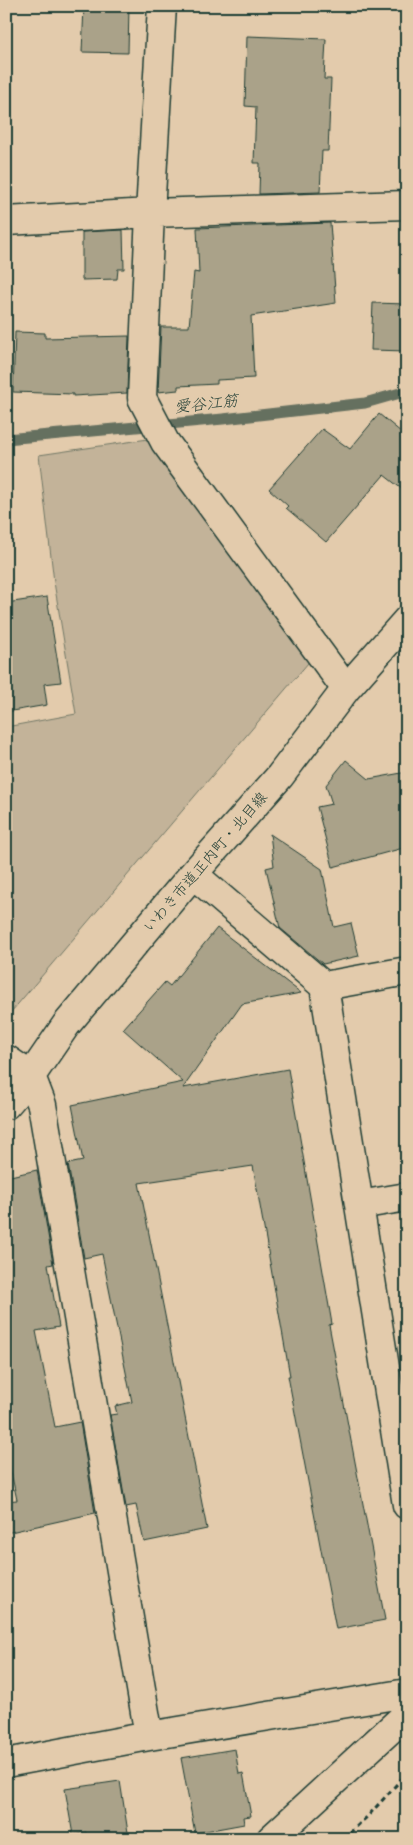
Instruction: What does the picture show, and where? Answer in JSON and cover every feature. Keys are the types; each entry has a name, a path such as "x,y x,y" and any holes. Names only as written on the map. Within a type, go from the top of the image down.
{"street":[{"path":"162,6 142,398 166,442 346,689"},
{"path":"6,222 150,213 407,205"},
{"name":"いわき市道正内町・北目線","path":"6,1105 30,1076 66,1025 193,874 280,776 346,689 407,620"},
{"path":"193,874 324,986 407,1505"},
{"path":"324,986 407,971"},
{"path":"6,1059 30,1076 42,1104 149,1736"},
{"path":"359,1205 407,1197"},
{"path":"6,1763 149,1736 407,1693"},
{"path":"271,1839 407,1714"}],"path":[{"path":"343,1839 368,1816 407,1773"}],"shaded area":[{"path":"148,439 314,656 6,1018 6,727 76,714 54,582 39,455"}],"building":[{"path":"84,6 129,6 128,53 82,52"},
{"path":"247,36 326,39 324,79 331,79 328,151 322,151 320,192 259,194 260,163 254,163 256,107 245,106"},
{"path":"330,223 336,303 251,316 254,378 217,380 217,384 178,386 178,390 158,392 161,327 189,327 194,272 199,273 197,228"},
{"path":"123,230 124,269 118,269 117,279 82,280 82,232"},
{"path":"373,303 407,304 407,351 371,350"},
{"path":"15,332 45,333 45,338 129,336 127,393 73,396 73,394 13,392"},
{"path":"379,414 407,437 407,493 384,475 326,542 286,508 288,506 269,489 322,429 350,449"},
{"path":"47,597 61,682 44,684 47,705 6,712 6,603"},
{"path":"346,760 369,779 407,772 407,847 333,867 317,807 332,804 326,785"},
{"path":"270,834 322,869 334,927 351,923 359,956 323,964 280,928 266,868 274,866"},
{"path":"217,928 301,993 242,1004 183,1088 288,1069 332,1324 329,1325 385,1620 336,1629 288,1376 290,1376 253,1166 139,1183 207,1529 144,1542 136,1505 126,1507 110,1415 117,1414 115,1406 132,1402 102,1254 84,1258 68,1164 83,1161 72,1105 183,1082 123,1029 165,982 170,986"},
{"path":"37,1170 53,1264 48,1265 59,1327 36,1331 55,1427 80,1422 95,1513 6,1533 6,1501 17,1500 6,1449 6,1177"},
{"path":"235,1749 239,1774 243,1773 251,1816 243,1817 244,1824 195,1833 181,1758"},
{"path":"120,1781 129,1839 87,1839 86,1832 73,1835 65,1789"}],"waterway":[{"name":"愛谷江筋","path":"6,439 223,419 365,403 407,391"}]}
